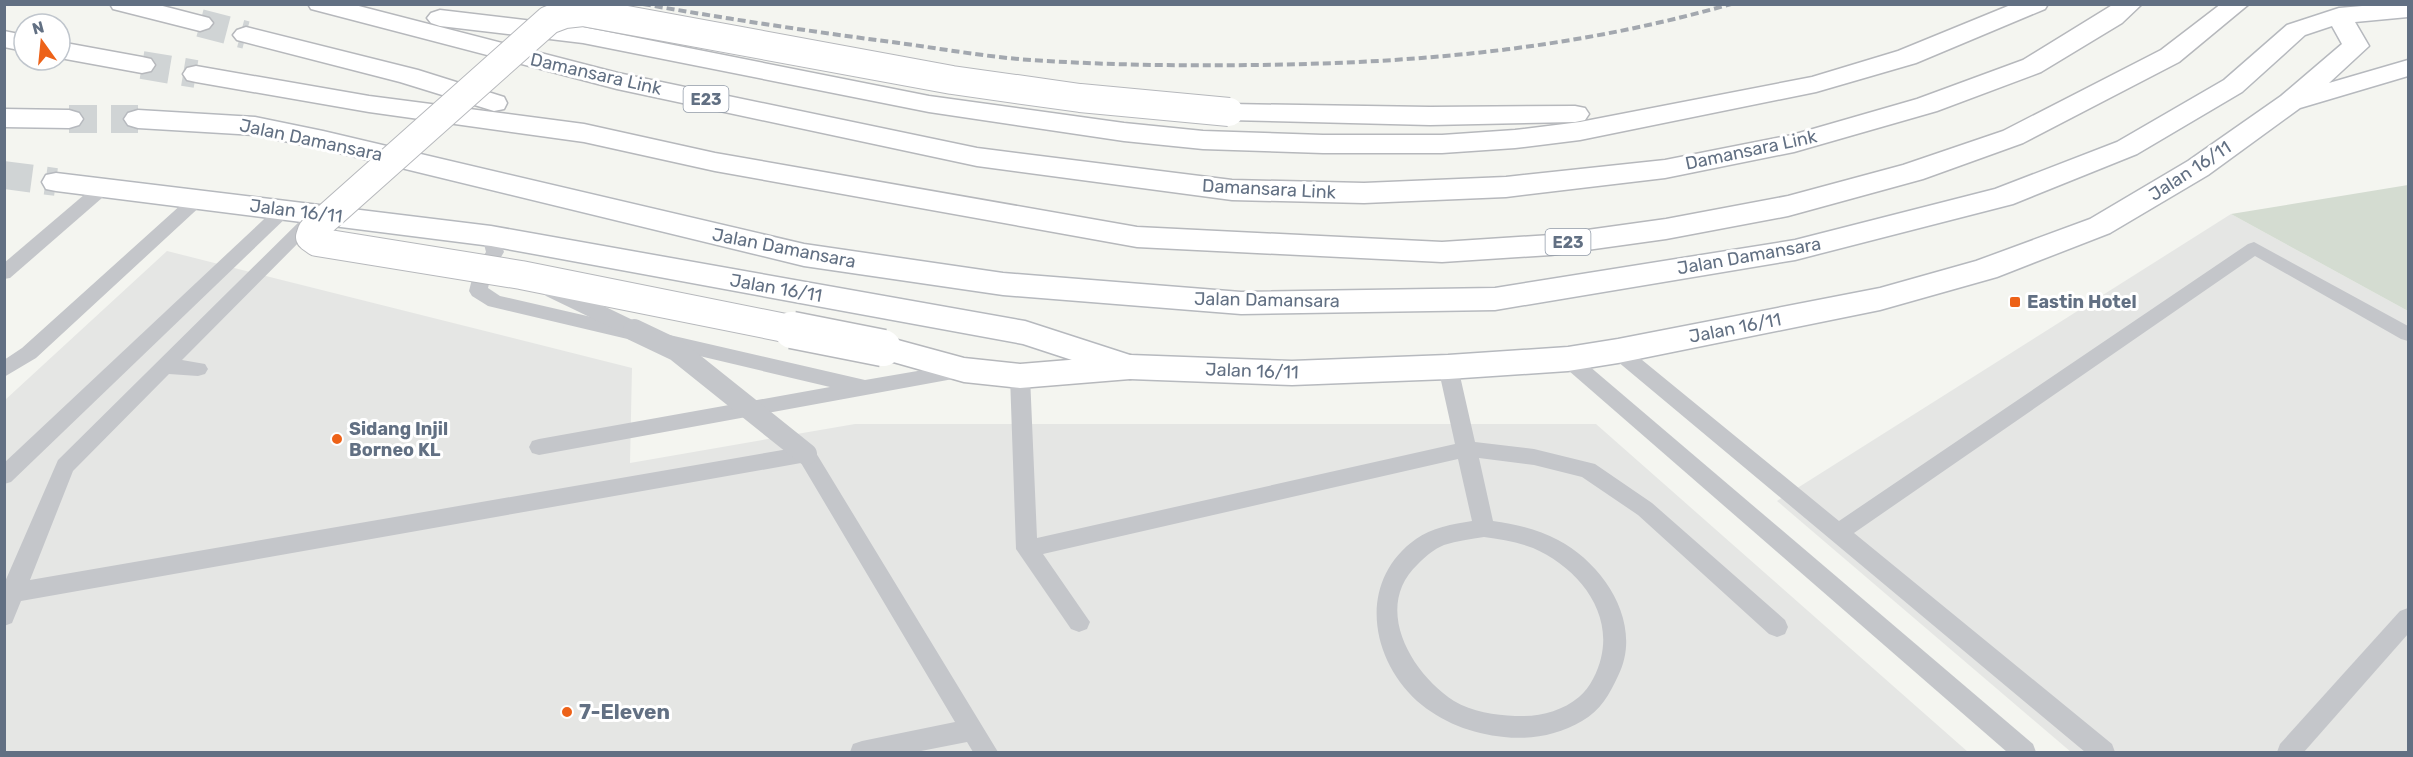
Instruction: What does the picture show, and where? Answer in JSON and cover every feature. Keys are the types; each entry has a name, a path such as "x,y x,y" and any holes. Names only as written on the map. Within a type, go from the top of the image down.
{"main road":[{"path":"122,4 200,23"},
{"path":"323,5 583,35 929,104 1056,124 1203,140 1323,144 1442,144 1547,135 1673,113 1816,84 1928,49 2036,4"},
{"name":"Damansara Link","path":"323,5 617,81 977,157 1232,190 1364,192 1506,187 1665,169 1794,143 1927,105 2032,66 2113,18 2130,4"},
{"name":"E23","path":"246,35 409,76 584,133 715,162 854,188 1137,237 1442,252 1551,244 1666,229 1799,203 1913,172 2013,136 2170,56 2237,4"},
{"name":"Jalan Damansara","path":"138,119 255,126 323,140 804,255 1003,284 1241,303 1495,299 1795,250 2003,197 2127,148 2233,86 2296,30 2343,10 2409,10"},
{"name":"Jalan 16/11","path":"56,182 491,236 1024,333 1130,367 1292,373 1449,368 1568,359 1618,351 1880,299 1996,266 2100,226 2198,168 2291,102 2356,46 2343,10"},
{"path":"1130,367 1020,376 964,370 883,348 521,274 317,242 310,237 312,231 549,20 565,14 583,12 952,81 1080,98 1229,111 1430,116 1673,113"},
{"path":"72,52 142,65"},
{"path":"2291,102 2409,68"},
{"path":"196,74 369,104 584,133"},
{"path":"4,118 69,119"}],"lane":[{"path":"4,273 104,187"},
{"path":"4,370 29,353 199,198"},
{"path":"5,474 284,210"},
{"path":"4,616 9,593 65,466 317,214"},
{"path":"491,236 496,246 495,257 482,273 478,291 495,301 866,388"},
{"path":"1838,533 2254,248 2409,334"},
{"path":"521,274 676,350 806,454 986,753"},
{"path":"1618,351 2103,753"},
{"path":"1568,359 2024,753"},
{"path":"164,366 198,369"},
{"path":"1449,368 1484,528"},
{"path":"539,447 964,370"},
{"path":"1020,376 1027,549 1079,622"},
{"path":"1027,549 1467,448 1534,457 1588,470 1645,509 1777,627"},
{"path":"9,593 806,454"},
{"path":"1484,528 1523,534 1558,550 1588,574 1608,605 1617,640 1610,674 1591,703 1559,722 1518,728 1480,723 1444,708 1415,684 1395,655 1385,623 1389,593 1401,567 1423,546 1452,533 1484,528"},
{"path":"2289,753 2409,618"},
{"path":"862,753 972,730"}],"shaded area":[{"path":"2408,185 2408,311 2231,214"},
{"path":"2231,214 2408,311 2408,752 2071,752 1777,501"},
{"path":"167,251 632,368 630,463 855,424 1596,424 1968,752 5,752 5,400"}],"tunnel":[{"path":"200,23 246,35"},
{"path":"142,65 196,74"},
{"path":"69,119 138,119"},
{"path":"4,175 56,182"}],"railway":[{"path":"643,4 803,30 998,57 1144,65 1318,64 1496,51 1614,32 1731,4"}],"place":[{"name":"Eastin Hotel","path":"2015,302"},
{"name":"Sidang Injil Borneo KL","path":"337,439"},
{"name":"7-Eleven","path":"567,712"}]}
